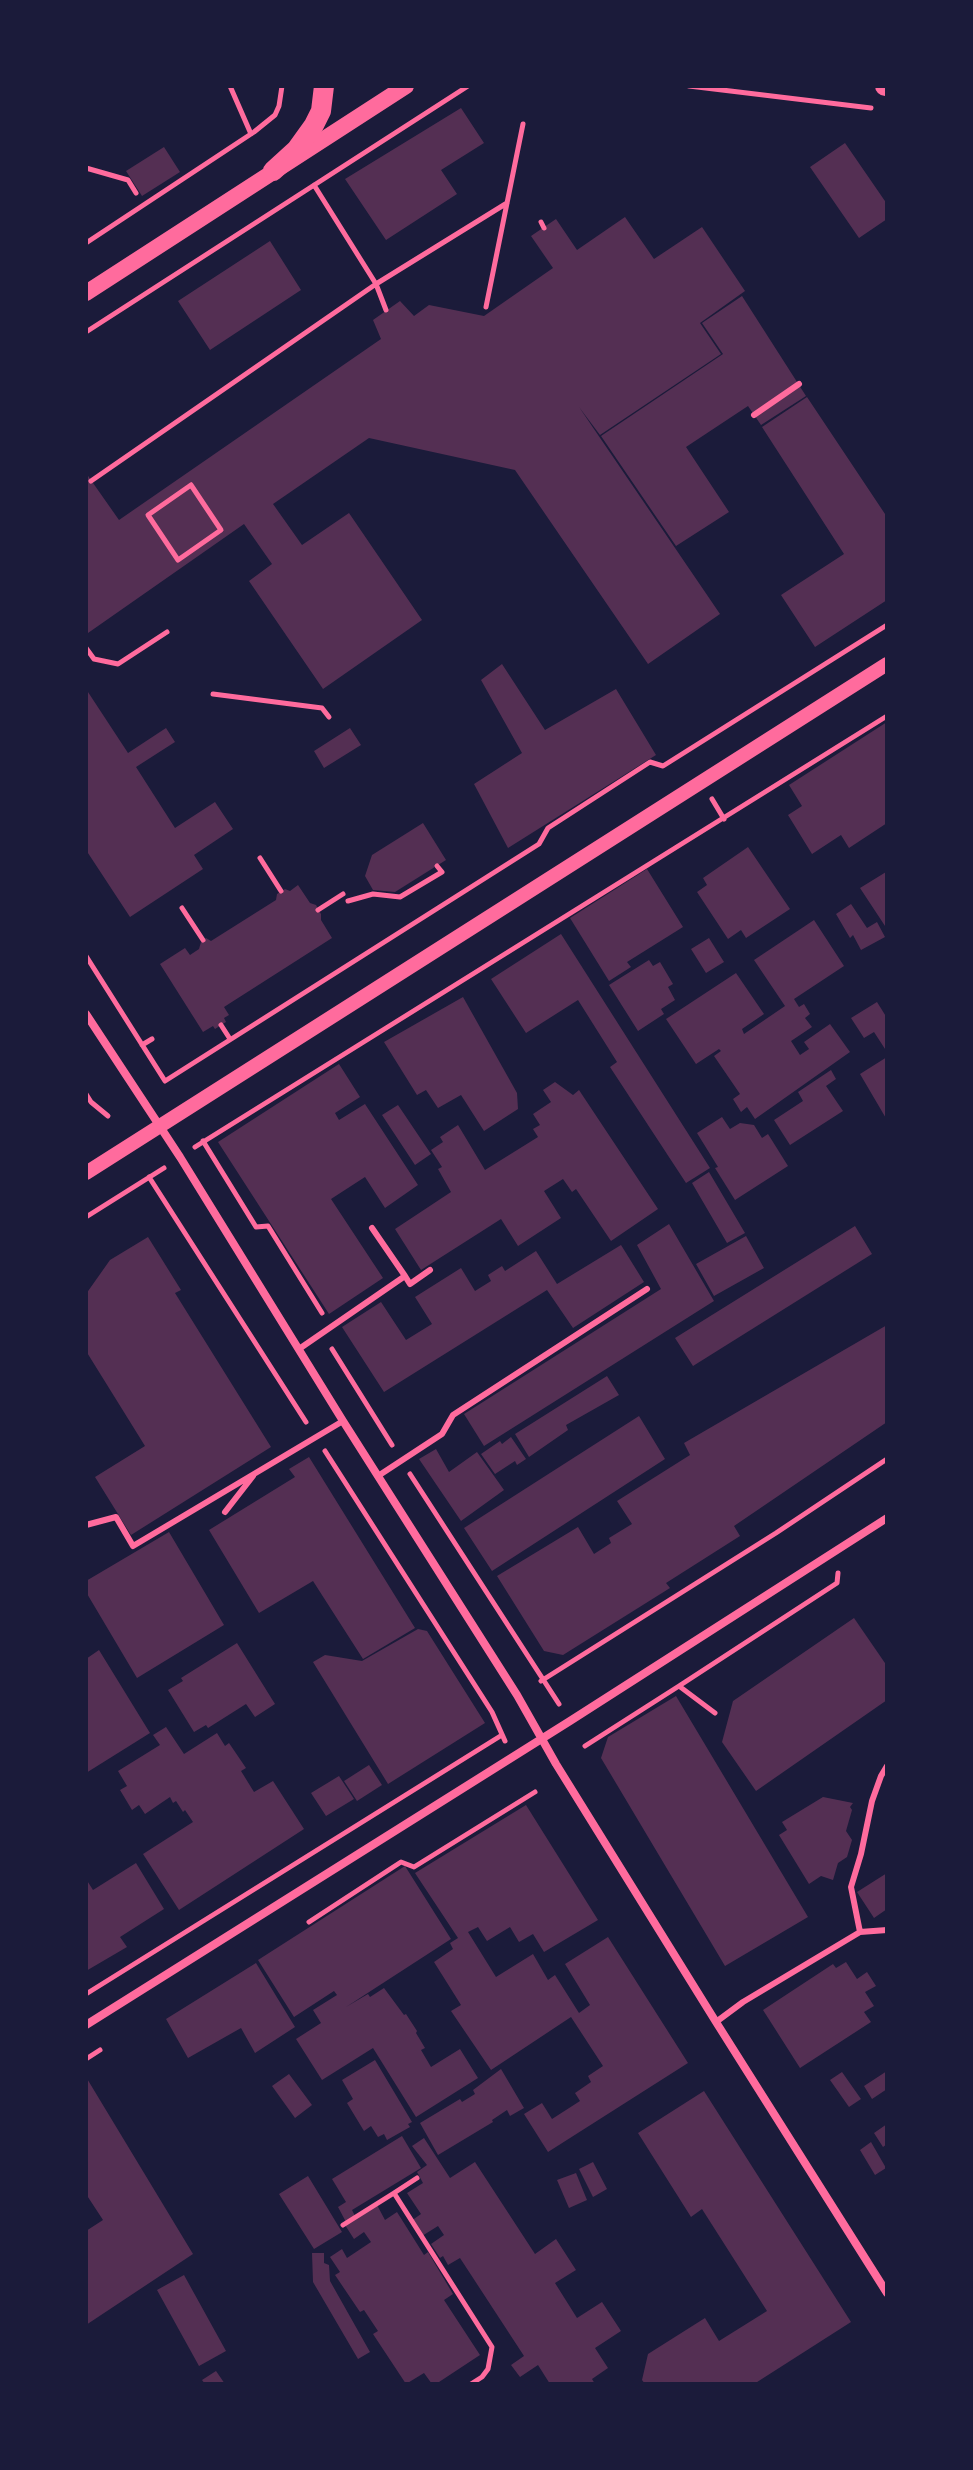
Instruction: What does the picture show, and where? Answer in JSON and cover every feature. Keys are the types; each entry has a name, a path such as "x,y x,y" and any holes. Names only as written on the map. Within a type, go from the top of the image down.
{"main road":[{"path":"273,171 296,150 314,125 321,111 324,86"},
{"path":"86,293 406,86"}],"street":[{"path":"86,1173 887,664"},
{"path":"86,1014 180,1157 517,1695 716,2022 887,2293"},
{"path":"86,2025 887,1518"}],"lane":[{"path":"754,415 799,384"},
{"path":"372,1228 410,1284 430,1270"},
{"path":"299,1349 405,1276"},
{"path":"378,1476 442,1434 453,1415 647,1289"},
{"path":"86,1525 116,1517 133,1546 343,1421"},
{"path":"225,1512 255,1473"},
{"path":"860,1932 851,1887 872,1801 887,1766"},
{"path":"716,2022 743,2002 860,1932 887,1930"}],"path":[{"path":"230,86 251,134"},
{"path":"86,243 275,115 282,86"},
{"path":"86,332 468,86"},
{"path":"689,86 873,108"},
{"path":"486,307 523,124"},
{"path":"86,168 128,180 136,193"},
{"path":"314,185 376,284 386,310"},
{"path":"91,481 376,284 507,203"},
{"path":"191,485 221,530 178,560 148,515 191,485"},
{"path":"86,956 165,1081 539,844 548,828 650,762 663,766 887,625"},
{"path":"86,648 94,659 118,664 167,632"},
{"path":"213,694 322,708 329,717"},
{"path":"86,1217 887,716"},
{"path":"260,858 281,891"},
{"path":"348,901 373,894 400,897 442,872 437,866"},
{"path":"318,910 343,894"},
{"path":"182,908 203,940"},
{"path":"221,1025 230,1039"},
{"path":"142,1045 152,1039"},
{"path":"86,1094 108,1116"},
{"path":"149,1177 492,1712 513,1756"},
{"path":"517,1695 776,1533 887,1459"},
{"path":"420,1490 570,1721"},
{"path":"585,1746 837,1583 839,1571"},
{"path":"679,1686 715,1713"},
{"path":"86,1994 502,1735"},
{"path":"309,1922 401,1862 414,1867 535,1792"},
{"path":"86,2059 100,2050"},
{"path":"343,2225 417,2178"},
{"path":"394,2193 492,2347 488,2369 471,2384"}],"building":[{"path":"461,108 484,143 441,170 457,194 386,240 345,179"},
{"path":"845,143 887,204 887,219 859,238 810,167"},
{"path":"164,147 180,172 142,196 126,171"},
{"path":"625,217 654,259 702,227 745,291 700,323 721,354 600,435 579,407 720,614 648,664 515,470 369,438 273,504 302,545 349,513 422,620 323,689 249,581 272,564 244,524 88,633 86,631 86,473 119,520 381,339 373,320 400,301 414,316 429,305 484,316 553,268 531,236 556,219 577,250"},
{"path":"270,241 301,290 210,350 178,301"},
{"path":"742,296 806,396 761,425 748,406 686,447 729,512 676,546 601,436 723,354 702,323"},
{"path":"807,397 887,517 887,600 815,647 781,595 844,554 762,427"},
{"path":"502,664 545,730 616,689 656,755 508,848 474,784 522,753 481,680"},
{"path":"86,689 128,753 166,728 175,742 136,767 175,828 215,802 233,829 194,855 203,869 130,917 86,850"},
{"path":"887,722 887,823 849,848 841,835 812,854 788,815 802,806 789,785"},
{"path":"350,728 361,745 324,768 314,751"},
{"path":"423,823 446,860 395,892 373,890 365,876 372,855"},
{"path":"748,847 790,909 746,938 741,930 728,939 697,892 707,885 703,878"},
{"path":"647,869 683,927 627,962 631,967 609,981 570,918"},
{"path":"887,874 887,929 860,888"},
{"path":"298,885 310,903 316,905 332,938 224,1007 229,1015 224,1018 226,1022 203,1032 160,964 185,948 190,955 199,949 206,938 211,941 276,900 277,894"},
{"path":"851,904 867,928 877,922 885,937 861,950 836,914"},
{"path":"814,920 844,966 794,999 799,1007 804,1004 810,1014 805,1018 812,1027 791,1041 800,1055 809,1049 804,1042 830,1024 850,1052 755,1119 747,1107 741,1112 733,1099 740,1094 714,1056 721,1051 719,1049 696,1064 666,1019 736,973 764,1014 742,1029 744,1034 785,1006 754,960"},
{"path":"561,934 710,1168 686,1183 610,1067 617,1062 578,1000 526,1033 491,979"},
{"path":"709,938 724,962 706,973 691,949"},
{"path":"649,960 653,966 660,962 673,984 668,987 675,1000 661,1009 664,1014 638,1031 609,985"},
{"path":"463,997 517,1093 518,1109 484,1131 461,1095 438,1108 426,1090 417,1095 384,1042"},
{"path":"877,1002 887,1018 887,1052 874,1032 864,1038 851,1018"},
{"path":"887,1057 887,1120 860,1074"},
{"path":"339,1064 360,1097 335,1113 339,1120 365,1104 418,1185 385,1208 365,1177 331,1199 383,1278 329,1314 218,1142"},
{"path":"831,1070 836,1079 826,1086 843,1111 790,1145 774,1120 803,1101 798,1092"},
{"path":"555,1082 573,1095 579,1090 658,1209 611,1241 576,1189 572,1192 563,1179 544,1191 561,1218 518,1246 501,1219 421,1270 395,1229 451,1192 438,1169 442,1167 431,1150 443,1142 440,1137 458,1125 485,1170 538,1137 533,1129 540,1125 533,1114 551,1102 543,1090"},
{"path":"398,1105 431,1154 415,1165 382,1115"},
{"path":"722,1117 730,1129 740,1123 754,1125 762,1138 768,1134 788,1166 735,1200 697,1133"},
{"path":"709,1172 745,1233 727,1243 692,1183"},
{"path":"669,1224 714,1301 484,1446 464,1414 661,1289 637,1245"},
{"path":"855,1226 872,1254 693,1366 675,1338"},
{"path":"746,1236 764,1268 714,1296 696,1264"},
{"path":"148,1237 181,1290 175,1293 271,1447 131,1535 95,1477 145,1446 86,1351 86,1294 110,1260"},
{"path":"621,1245 644,1282 573,1328 547,1290 384,1392 342,1327 381,1302 406,1340 432,1324 415,1297 461,1268 475,1291 491,1281 488,1275 502,1266 505,1271 536,1251 557,1284"},
{"path":"887,1325 887,1422 734,1526 740,1536 666,1583 670,1588 563,1655 544,1651 497,1576 578,1527 594,1554 611,1543 609,1538 632,1524 617,1501 690,1455 684,1443"},
{"path":"607,1376 619,1395 566,1425 568,1430 529,1457 515,1434"},
{"path":"639,1416 665,1459 492,1571 464,1528"},
{"path":"511,1437 526,1459 517,1465 515,1461 495,1474 481,1454"},
{"path":"436,1449 449,1472 477,1452 504,1490 461,1521 419,1459"},
{"path":"309,1457 415,1628 363,1659 313,1581 259,1613 209,1530 295,1477 289,1469"},
{"path":"169,1532 224,1625 137,1678 86,1592 86,1581"},
{"path":"854,1618 887,1666 887,1700 756,1791 722,1742 733,1701"},
{"path":"418,1629 427,1631 485,1723 388,1784 313,1662 325,1655 362,1661"},
{"path":"237,1643 275,1704 255,1717 246,1704 208,1728 206,1725 194,1732 168,1690 183,1681 181,1678"},
{"path":"99,1650 150,1733 86,1773 86,1659"},
{"path":"676,1696 808,1917 725,1966 601,1758 608,1737"},
{"path":"166,1727 184,1754 217,1733 225,1746 229,1743 246,1768 241,1771 254,1792 273,1781 304,1829 179,1910 143,1854 193,1822 170,1797 145,1814 139,1805 132,1810 120,1790 127,1786 118,1771 160,1745 153,1735"},
{"path":"369,1765 382,1785 357,1801 344,1781"},
{"path":"339,1776 354,1799 326,1816 311,1793"},
{"path":"823,1797 853,1803 846,1831 852,1840 847,1857 838,1863 833,1880 821,1876 809,1884 779,1835 787,1830 782,1822"},
{"path":"526,1805 598,1920 544,1952 533,1934 519,1942 510,1927 487,1941 478,1927 468,1932 496,1977 533,1954 548,1980 555,1975 579,2013 590,2005 565,1964 608,1937 688,2063 548,2152 524,2114 542,2103 552,2119 580,2101 575,2093 591,2082 588,2076 603,2066 571,2017 491,2070 451,2011 461,2005 434,1962 453,1949 450,1943 458,1938 415,1873"},
{"path":"136,1863 164,1909 120,1937 127,1947 86,1971 86,1879 93,1890"},
{"path":"405,1866 451,1939 346,2007 384,1988 417,2031 425,2048 421,2050 431,2067 460,2049 478,2078 416,2117 373,2048 322,2080 296,2039 321,2023 313,2010 337,1995 334,1991 294,2017 258,1960"},
{"path":"887,1873 887,1909 874,1918 857,1892"},
{"path":"846,1962 857,1979 867,1972 876,1986 865,1992 874,2006 864,2012 871,2022 800,2068 763,2010 833,1964 836,1968"},
{"path":"256,1963 295,2027 255,2053 241,2028 188,2058 166,2019"},
{"path":"375,2060 412,2122 408,2124 410,2127 387,2140 384,2134 378,2137 371,2126 364,2131 347,2103 353,2099 342,2080"},
{"path":"501,2069 524,2108 510,2116 507,2110 493,2122 438,2155 420,2123 460,2099 462,2102 475,2094 473,2090"},
{"path":"887,2071 887,2089 872,2099 864,2086"},
{"path":"842,2072 861,2099 849,2107 830,2080"},
{"path":"289,2074 312,2105 295,2118 272,2086"},
{"path":"86,2077 193,2254 86,2325 86,2231 103,2220 86,2194"},
{"path":"704,2091 851,2322 754,2384 645,2384 642,2380 648,2354 705,2318 719,2341 767,2311 702,2209 691,2217 638,2133"},
{"path":"887,2124 887,2144 883,2147 874,2133"},
{"path":"402,2136 421,2168 352,2210 355,2216 346,2222 338,2207 346,2202 332,2179"},
{"path":"424,2138 450,2178 475,2162 535,2254 556,2239 576,2270 555,2283 577,2318 602,2302 621,2331 595,2348 608,2368 592,2379 595,2384 550,2384 538,2365 520,2377 511,2365 524,2356 460,2258 448,2265 443,2256 440,2258 431,2244 444,2235 438,2226 422,2236 411,2221 421,2214 407,2193 423,2183 417,2172 427,2165 412,2146"},
{"path":"871,2142 886,2168 875,2175 860,2150"},
{"path":"593,2162 607,2189 593,2197 579,2169"},
{"path":"576,2173 587,2200 569,2208 557,2180"},
{"path":"308,2176 342,2232 314,2249 279,2194"},
{"path":"377,2205 385,2220 397,2212 424,2255 428,2252 453,2294 444,2300 480,2355 436,2384 432,2384 424,2373 406,2384 373,2334 378,2331 364,2310 360,2312 335,2275 340,2272 330,2257 342,2249 347,2258 371,2242 364,2232 354,2239 345,2225"},
{"path":"312,2253 324,2253 330,2281 370,2352 358,2359 313,2282"},
{"path":"184,2275 226,2351 199,2366 157,2290"},
{"path":"216,2371 225,2384 205,2384 202,2380"}]}
